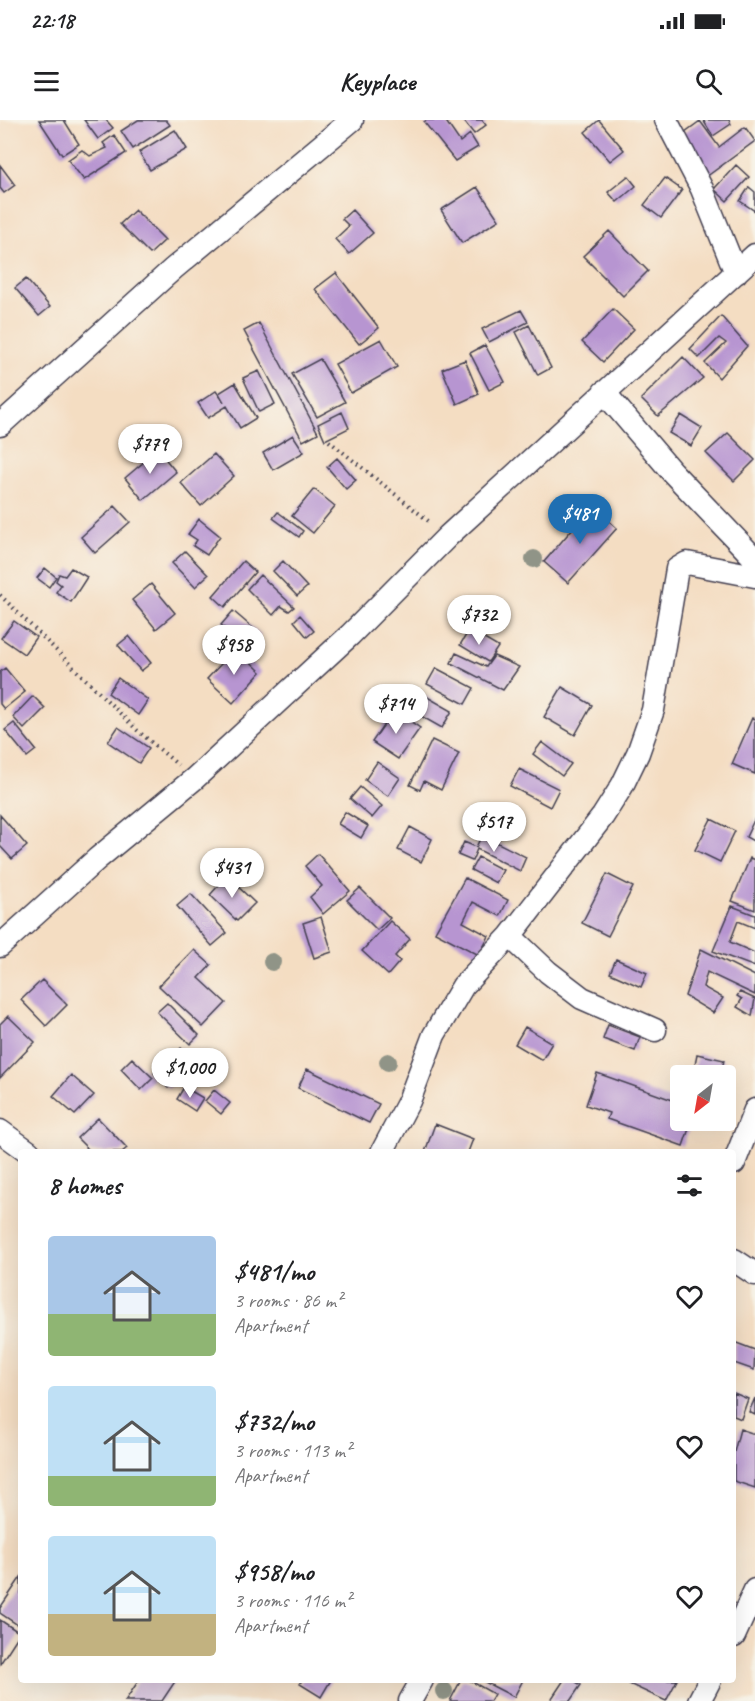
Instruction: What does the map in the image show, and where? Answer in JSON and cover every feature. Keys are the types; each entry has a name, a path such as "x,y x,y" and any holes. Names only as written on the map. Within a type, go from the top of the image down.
{"street":[{"path":"0,425 173,269 352,120"},
{"path":"666,120 702,189 736,273"},
{"path":"0,946 98,859 194,779 350,634 448,536 755,255"},
{"path":"604,392 672,472 755,559"},
{"path":"384,1149 409,1101 445,1013 463,986 510,936 603,816 638,753 653,710 677,569 687,563 755,576"},
{"path":"510,936 548,972 582,998 656,1030"},
{"path":"736,1158 755,1110"},
{"path":"0,1131 25,1149"},
{"path":"736,1261 755,1274"},
{"path":"736,1632 755,1590"},
{"path":"410,1701 420,1683"},
{"path":"699,1701 708,1683"}],"path":[{"path":"330,441 448,536"},
{"path":"0,595 137,730 194,779"}],"building":[{"path":"39,120 64,120 79,144 62,155"},
{"path":"84,120 106,120 113,128 98,139"},
{"path":"138,120 166,120 170,125 133,149 121,131"},
{"path":"445,120 460,142 470,134 478,147 455,161 424,122"},
{"path":"463,120 482,120 486,125 474,134"},
{"path":"599,120 624,150 610,161 585,132"},
{"path":"703,120 729,120 731,124 713,136"},
{"path":"700,121 719,147 745,127 755,141 706,177 677,138"},
{"path":"175,130 187,149 150,170 139,152"},
{"path":"114,135 126,153 84,180 68,160 82,150 90,156 107,148 103,143"},
{"path":"0,165 15,185 4,193 0,188"},
{"path":"736,165 749,177 727,201 714,189"},
{"path":"628,176 636,186 617,202 608,192"},
{"path":"665,178 682,190 661,218 644,205"},
{"path":"477,187 499,220 462,243 441,210"},
{"path":"749,187 755,192 755,211 740,201"},
{"path":"135,210 165,240 150,254 120,224"},
{"path":"352,210 373,233 349,254 335,239 349,226 342,219"},
{"path":"609,231 648,271 623,296 583,256"},
{"path":"336,273 379,328 359,344 315,289"},
{"path":"26,279 50,307 39,316 15,288"},
{"path":"613,309 634,329 603,362 582,342"},
{"path":"521,310 528,322 489,342 482,329"},
{"path":"721,316 747,346 719,378 705,363 726,343 719,338 699,358 690,349"},
{"path":"259,323 318,433 303,441 244,331"},
{"path":"529,325 551,368 538,375 516,332"},
{"path":"381,339 397,367 351,393 335,364"},
{"path":"485,345 505,382 489,390 470,353"},
{"path":"683,357 703,378 658,416 641,399"},
{"path":"320,359 345,402 317,417 292,374"},
{"path":"465,360 479,394 457,404 442,369"},
{"path":"259,371 275,404 259,412 243,378"},
{"path":"235,383 256,418 240,428 227,406 208,418 198,403 216,391 224,402 219,393"},
{"path":"342,412 349,428 325,440 318,424"},
{"path":"681,415 702,428 691,446 669,433"},
{"path":"728,433 755,460 734,481 706,453"},
{"path":"293,435 304,452 273,470 263,453"},
{"path":"158,450 176,472 143,500 125,478"},
{"path":"214,454 234,476 201,506 181,483"},
{"path":"337,458 356,480 346,489 327,467"},
{"path":"314,489 335,506 313,533 292,516"},
{"path":"115,506 130,522 95,553 81,537"},
{"path":"592,506 617,528 568,583 544,562"},
{"path":"278,512 303,531 299,537 273,518"},
{"path":"199,519 220,536 207,555 193,546 197,540 188,534"},
{"path":"185,551 208,575 195,587 172,563"},
{"path":"243,561 255,572 225,607 213,596"},
{"path":"283,561 307,587 297,596 273,571"},
{"path":"45,568 56,577 49,587 37,578"},
{"path":"71,568 87,577 71,602 56,592 61,585 56,581 59,574 65,576"},
{"path":"260,575 294,607 289,611 281,606 273,615 247,589"},
{"path":"151,584 175,613 156,629 132,600"},
{"path":"233,611 261,635 249,649 221,625"},
{"path":"300,615 314,631 307,637 294,621"},
{"path":"14,621 36,637 24,654 1,638"},
{"path":"469,630 498,647 488,662 460,645"},
{"path":"129,636 151,663 141,671 118,645"},
{"path":"236,648 261,672 233,703 207,679"},
{"path":"456,653 486,667 494,656 519,667 503,690 451,663"},
{"path":"5,668 25,692 4,709 0,704 0,672"},
{"path":"436,668 474,688 465,704 427,684"},
{"path":"118,678 148,700 138,715 108,693"},
{"path":"562,687 592,705 575,735 544,717"},
{"path":"422,694 452,711 442,728 412,711"},
{"path":"33,696 45,708 24,729 13,717"},
{"path":"394,710 420,728 398,759 372,742"},
{"path":"752,718 755,719 755,774 732,764"},
{"path":"14,723 36,750 27,757 5,730"},
{"path":"118,727 149,748 139,763 108,742"},
{"path":"432,740 459,753 441,790 424,781 420,790 410,785"},
{"path":"542,742 571,764 562,776 533,754"},
{"path":"377,762 400,778 388,796 365,780"},
{"path":"519,769 559,789 550,807 510,786"},
{"path":"360,787 382,806 372,818 350,799"},
{"path":"345,812 368,826 361,838 338,824"},
{"path":"0,815 27,846 12,859 0,846"},
{"path":"755,818 755,842 746,837"},
{"path":"711,819 735,831 720,862 695,850"},
{"path":"410,827 432,839 421,862 398,850"},
{"path":"482,835 526,857 520,871 477,849 472,861 458,855 464,842 476,847"},
{"path":"318,854 350,891 323,914 310,897 322,886 305,866"},
{"path":"478,857 503,870 496,883 471,870"},
{"path":"750,858 755,860 755,910 732,901"},
{"path":"607,874 633,887 608,936 582,923"},
{"path":"227,876 255,903 237,921 210,895"},
{"path":"465,878 508,900 500,916 473,902 463,922 489,936 479,955 435,932"},
{"path":"360,888 390,918 377,930 347,900"},
{"path":"191,894 227,933 212,946 177,906"},
{"path":"732,906 755,915 755,928 738,921 730,942 755,953 755,967 713,951"},
{"path":"321,917 332,952 314,958 303,923"},
{"path":"390,921 410,939 395,956 400,961 388,975 362,951"},
{"path":"701,949 755,976 755,995 707,972 703,987 723,998 713,1013 685,996"},
{"path":"194,950 211,965 199,978 226,1003 203,1027 159,986"},
{"path":"616,959 647,973 641,987 610,973"},
{"path":"42,980 67,1005 46,1026 21,1000"},
{"path":"740,992 755,999 752,1016 737,1007 742,999 737,996"},
{"path":"167,1003 199,1035 190,1044 157,1012"},
{"path":"8,1016 35,1042 0,1078 0,1024"},
{"path":"608,1025 640,1037 635,1051 603,1039"},
{"path":"525,1027 552,1043 542,1060 515,1044"},
{"path":"181,1048 195,1063 168,1088 154,1073"},
{"path":"697,1054 724,1060 723,1065 695,1065"},
{"path":"132,1058 153,1078 141,1090 121,1069"},
{"path":"307,1069 379,1104 369,1123 298,1088"},
{"path":"597,1073 670,1099 670,1131 688,1131 683,1146 607,1119 609,1113 586,1105"},
{"path":"71,1075 94,1095 75,1115 53,1096"},
{"path":"184,1087 203,1098 195,1111 177,1099"},
{"path":"214,1090 230,1103 221,1114 205,1101"},
{"path":"98,1118 127,1148 88,1149 77,1138"},
{"path":"435,1124 473,1139 469,1149 426,1149"},
{"path":"736,1343 755,1350 754,1370 736,1364"},
{"path":"736,1394 748,1399 741,1419 736,1417"},
{"path":"755,1398 755,1415 749,1412"},
{"path":"740,1429 755,1434 755,1488 736,1482 736,1444"},
{"path":"18,1581 18,1625 0,1613 0,1608"},
{"path":"0,1620 18,1632 18,1636 0,1664"},
{"path":"137,1683 174,1683 162,1701 125,1701"},
{"path":"300,1683 329,1683 321,1697"},
{"path":"459,1683 474,1683 494,1694 490,1701 450,1701"},
{"path":"487,1683 521,1683 514,1697"},
{"path":"562,1683 581,1685 570,1701 550,1701"},
{"path":"630,1683 675,1683 666,1701"}]}
